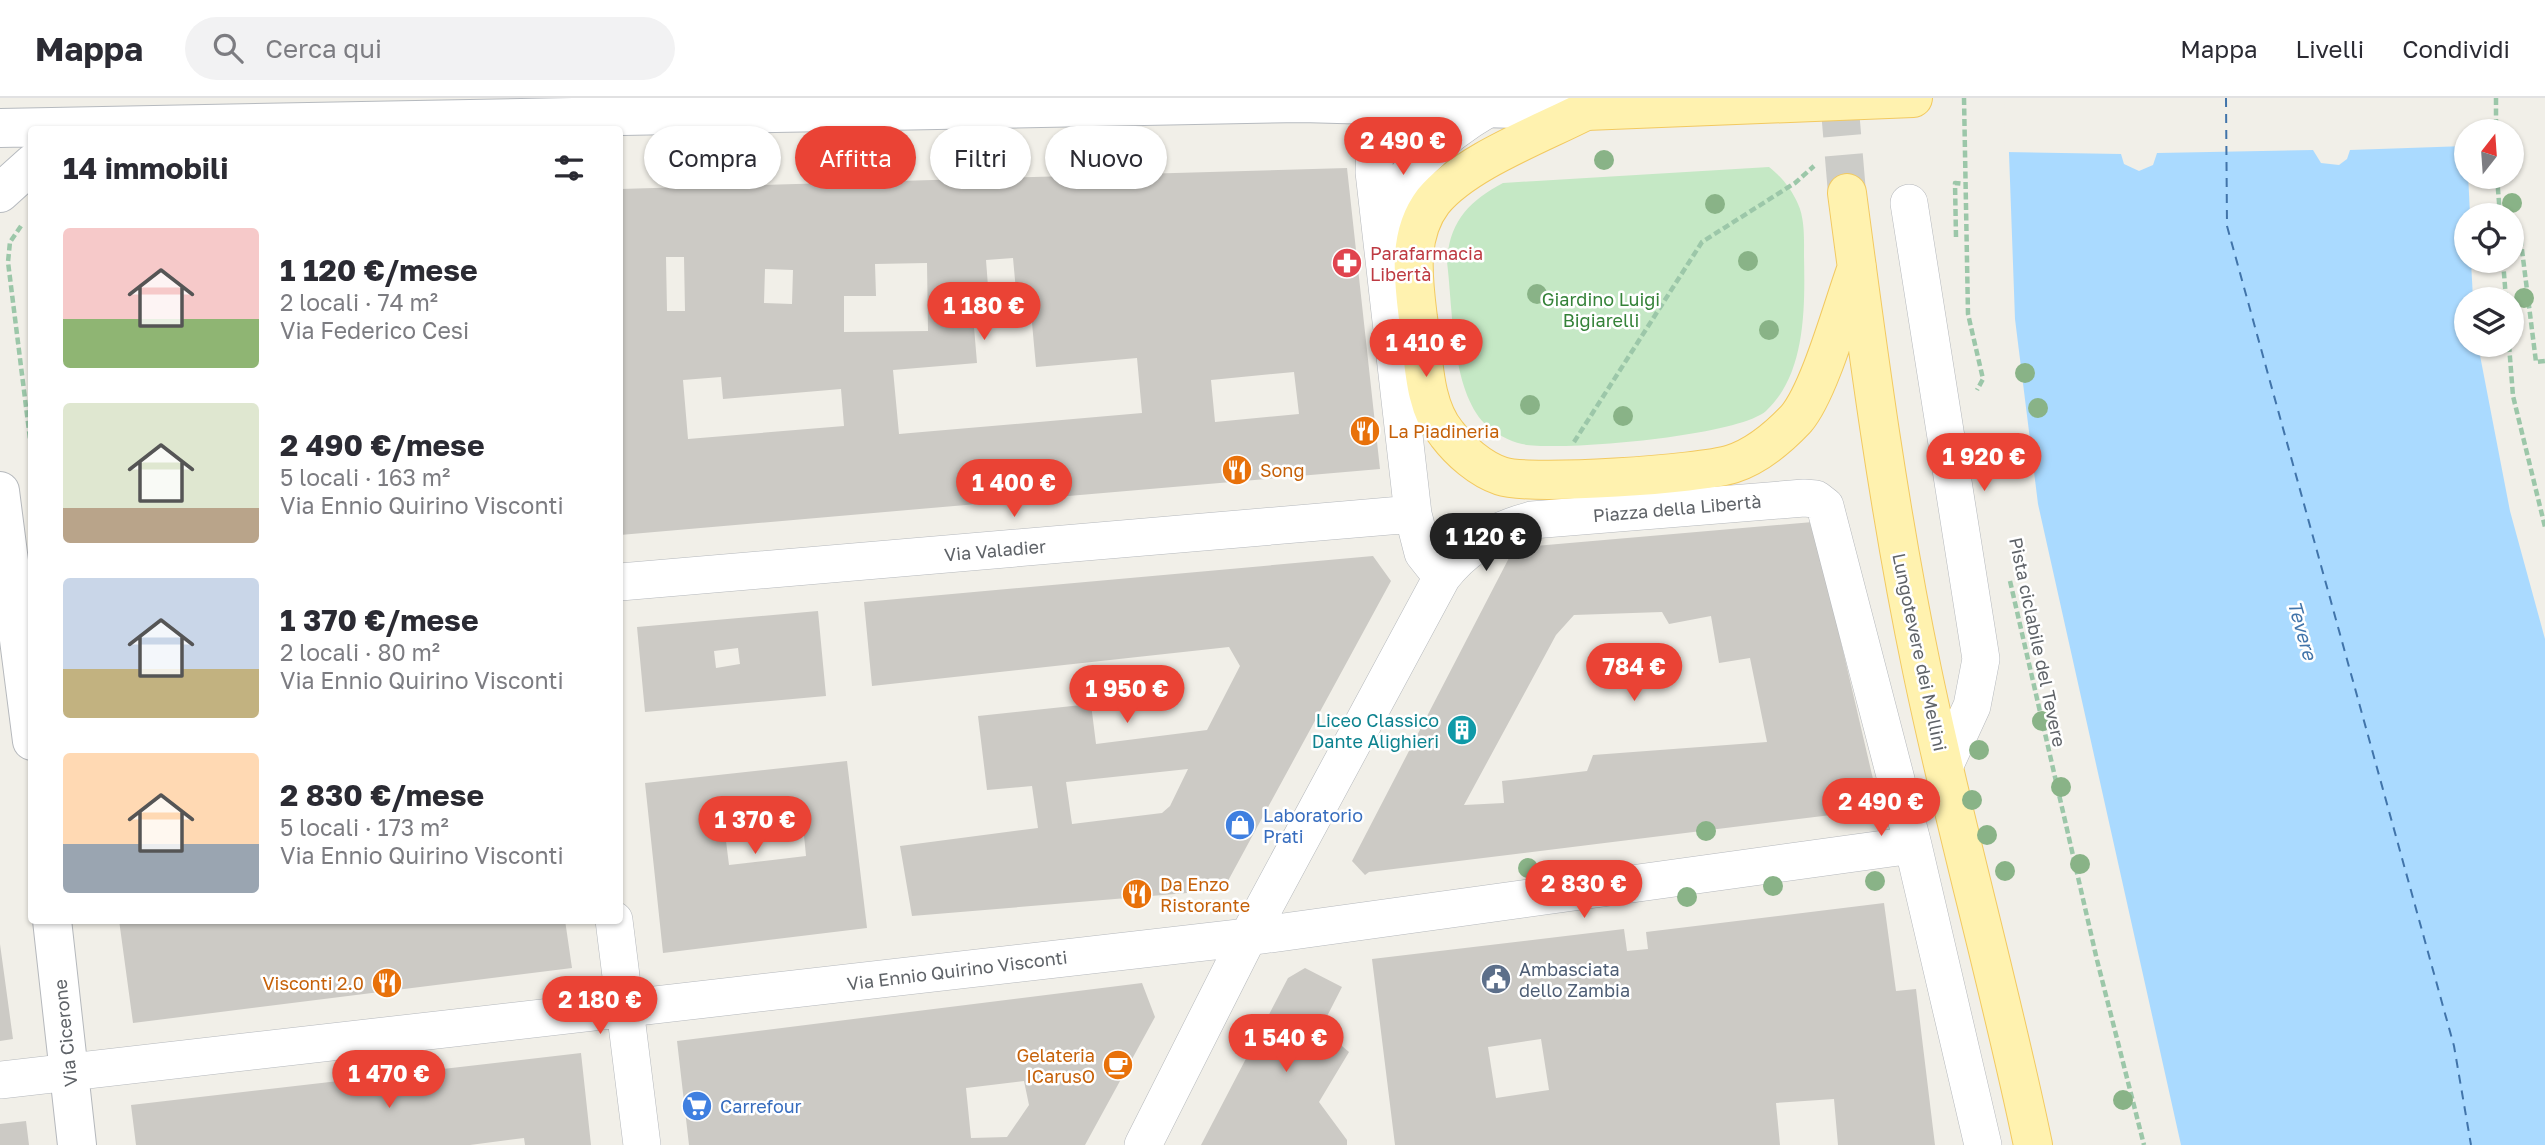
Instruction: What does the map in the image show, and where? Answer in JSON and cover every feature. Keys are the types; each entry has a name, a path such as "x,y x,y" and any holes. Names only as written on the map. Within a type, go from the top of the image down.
{"main road":[{"path":"30,98 79,126"},
{"path":"177,126 517,115 557,118 1376,101 1489,108 1913,98"},
{"path":"1598,105 1482,163 1451,183 1423,217 1413,252 1429,391 1440,424 1455,443 1490,472 1515,479 1553,480 1710,469 1741,461 1767,445 1798,416 1810,395 1857,267"},
{"path":"0,128 28,128"},
{"path":"12,207 28,173"},
{"name":"Lungotevere dei Mellini","path":"1847,193 1888,498 1944,767 2008,1021 2033,1145"},
{"path":"0,491 28,711"},
{"name":"Via Cicerone","path":"52,924 78,1145"}],"street":[{"path":"1376,101 1374,172 1413,514 1423,553 1442,577"},
{"path":"1382,251 1384,222 1399,190 1432,151 1471,118 1489,108"},
{"path":"1909,203 1981,659 1972,706 1944,767"},
{"name":"Piazza della Libertà","path":"1143,1145 1248,937 1442,577 1462,555 1498,532 1532,520 1719,503 1816,499 1825,506 1830,516 1913,845"},
{"name":"Via Valadier","path":"623,582 1413,514"},
{"path":"1913,845 1983,1145"},
{"name":"Via Ennio Quirino Visconti","path":"0,1080 1248,937 1913,845"},
{"path":"614,924 642,1145"}],"path":[{"path":"1964,98 1968,314 1983,379 1975,397"},
{"path":"2496,98 2496,119"},
{"path":"1553,480 1569,449 1702,242 1795,183 1814,166"},
{"path":"1954,207 1955,183 1964,184"},
{"path":"12,207 8,262 28,423"},
{"path":"2524,266 2536,362 2545,361"},
{"path":"2510,357 2513,396 2545,527"},
{"name":"Pista ciclabile del Tevere","path":"2007,569 2097,960 2144,1145"}],"green space":[{"name":"Giardino Luigi Bigiarelli","path":"1769,167 1789,189 1800,210 1804,236 1804,297 1796,359 1779,396 1766,411 1749,420 1686,435 1572,446 1522,444 1502,436 1485,424 1474,409 1460,370 1447,262 1452,235 1471,205 1503,183"}],"water":[{"name":"Tevere","path":"2007,98 2454,130 2454,189 2469,189 2469,203 2454,203 2454,273 2472,273 2472,287 2454,287 2454,357 2480,357 2510,511 2545,639 2545,1145 2181,1145 2038,504 2015,319"}],"pier":[{"path":"2004,98 2470,98 2471,119 2454,119 2454,146 2350,150 2347,159 2339,165 2321,163 2313,150 2157,153 2153,165 2139,171 2124,164 2121,154 2005,152"}],"building":[{"path":"1347,168 1380,469 623,535 623,189 781,189 781,184 795,184 795,189 916,189 916,180 930,180 930,189 1031,189 1031,177 1045,177 1045,189 1167,189 1167,173","holes":["666,257 684,257 685,311 667,311","1013,258 1017,302 1030,301 1036,367 1137,358 1142,413 899,434 893,370 977,363 974,327 991,326 986,260","927,263 928,331 844,332 844,296 876,296 875,264","765,269 793,270 792,304 764,303","1294,372 1299,414 1215,422 1211,380","721,377 723,399 841,389 844,426 688,439 683,380"]},
{"path":"1813,522 1880,809 1369,872 1365,875 1352,861 1510,556 1535,546","holes":["1662,612 1669,624 1711,616 1719,663 1750,658 1767,742 1593,755 1587,771 1502,781 1504,803 1464,805 1556,635 1574,615"]},
{"path":"1373,556 1391,581 1223,890 912,916 900,846 1038,828 1032,786 987,790 978,716 1091,704 1096,744 1207,730 1240,666 1229,647 872,686 864,602","holes":["1188,769 1170,806 1162,813 1072,824 1066,782"]},
{"path":"818,611 826,696 645,712 637,627","holes":["738,648 740,664 716,668 714,651"]},
{"path":"847,761 867,928 663,953 645,783","holes":["803,825 806,856 729,865 725,833"]},
{"path":"1884,903 1896,991 1916,989 1935,1145 1838,1145 1834,1099 1776,1103 1780,1145 1395,1145 1372,959 1624,929 1627,951 1648,949 1646,932","holes":["1541,1039 1549,1090 1496,1098 1488,1047"]},
{"path":"120,924 566,924 572,968 133,1023"},
{"path":"0,944 13,1039 0,1041"},
{"path":"1305,968 1342,987 1321,1028 1349,1052 1319,1102 1347,1140 1347,1145 1201,1145 1288,978"},
{"path":"1142,983 1155,1017 1085,1145 689,1145 677,1041","holes":["1024,1081 1029,1105 1007,1137 971,1138 966,1088"]},
{"path":"581,1053 591,1145 525,1145 524,1138 470,1145 136,1145 131,1105"},
{"path":"26,1121 29,1145 0,1145 0,1124"}],"ferry route":[{"path":"2226,98 2227,226 2454,1046 2471,1145"}],"tunnel":[{"path":"1839,98 1847,193"}],"place":[{"name":"Parafarmacia Libertà","path":"1347,263"},
{"name":"La Piadineria","path":"1365,431"},
{"name":"Song","path":"1237,470"},
{"name":"Liceo Classico Dante Alighieri","path":"1462,730"},
{"name":"Laboratorio Prati","path":"1240,825"},
{"name":"Da Enzo Ristorante","path":"1137,894"},
{"name":"Ambasciata dello Zambia","path":"1496,979"},
{"name":"Visconti 2.0","path":"387,983"},
{"name":"Gelateria ICarusO","path":"1118,1065"},
{"name":"Carrefour","path":"697,1106"}]}
